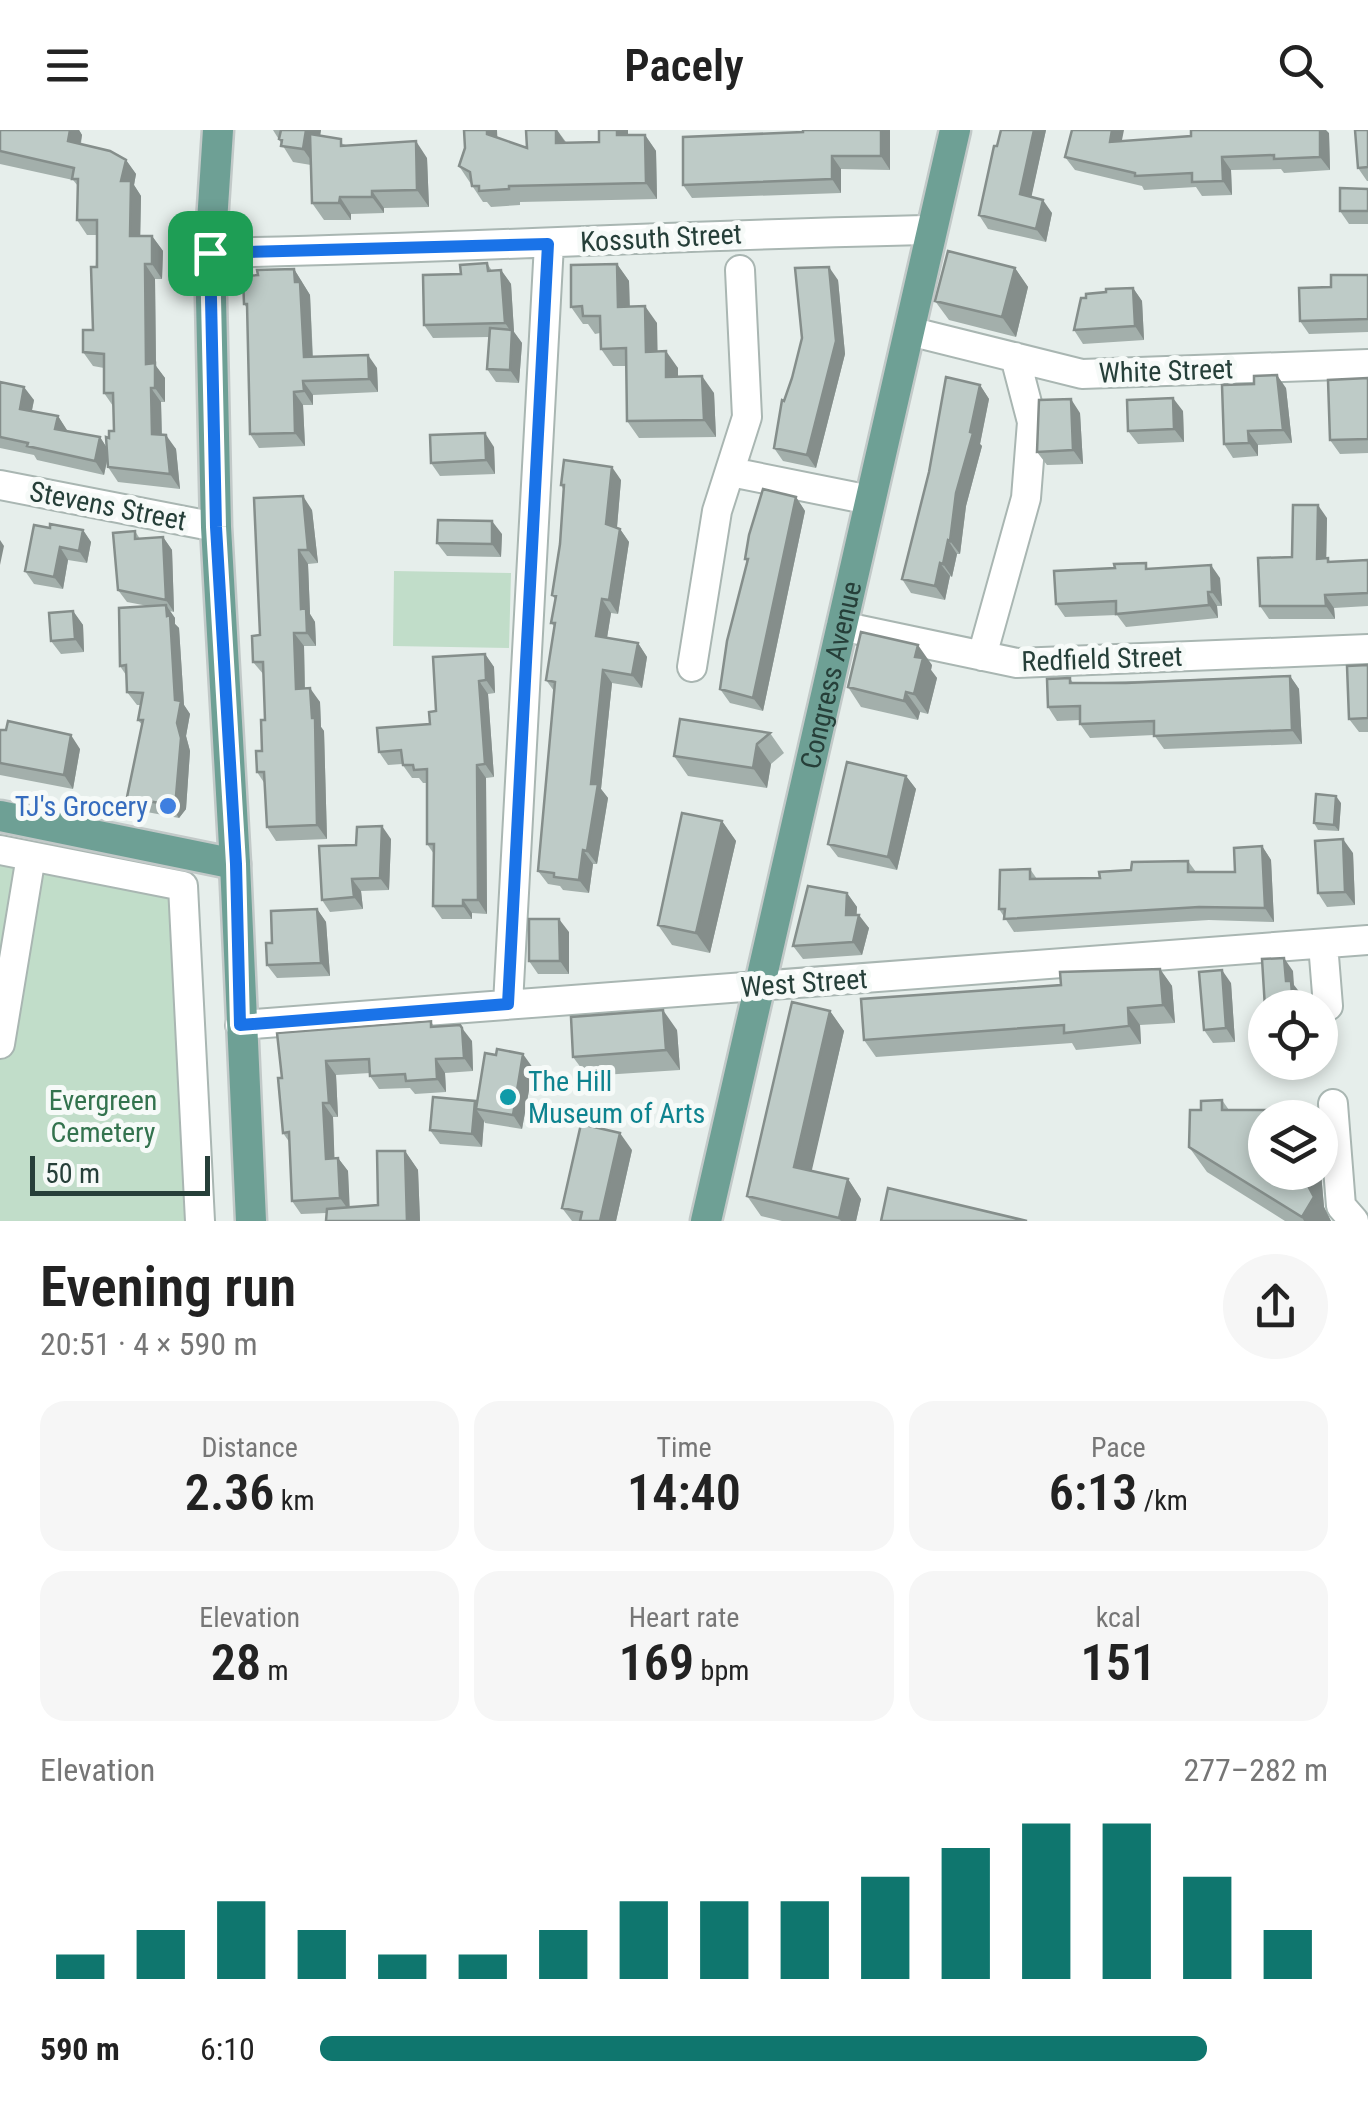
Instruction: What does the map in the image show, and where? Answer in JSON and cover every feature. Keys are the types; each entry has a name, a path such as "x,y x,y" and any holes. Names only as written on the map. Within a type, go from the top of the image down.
{"main road":[{"path":"218,130 210,253 216,527 236,864 251,1221"},
{"name":"Congress Avenue","path":"706,1221 955,130"},
{"path":"0,816 236,864"}],"street":[{"name":"Kossuth Street","path":"210,253 932,230"},
{"path":"508,1004 548,244"},
{"path":"692,667 718,511 747,417 740,270"},
{"name":"White Street","path":"910,331 1082,374 1368,364"},
{"path":"982,656 1026,498 1032,422 1015,358"},
{"path":"732,472 870,500"},
{"name":"Stevens Street","path":"0,485 216,527"},
{"name":"Redfield Street","path":"840,626 1017,663 1368,650"},
{"path":"0,850 182,886 200,1221"},
{"path":"0,1044 32,856"},
{"name":"West Street","path":"240,1025 1368,940"},
{"path":"1323,944 1327,990"},
{"path":"1338,1162 1341,1206 1354,1221"}],"green space":[{"path":"394,571 511,573 509,648 393,646"},
{"name":"Evergreen Cemetery","path":"0,837 193,875 212,1221 0,1221"}],"building":[{"path":"0,130 70,130 68,141 110,151 126,160 121,181 131,181 130,236 152,236 152,264 145,264 146,364 155,363 152,434 166,435 170,474 108,467 106,437 114,431 113,393 104,393 104,354 83,352 83,330 93,330 91,267 97,267 97,220 77,220 78,179 72,179 74,168 0,151"},
{"path":"281,130 306,130 303,149 281,146"},
{"path":"464,130 487,130 487,134 527,148 526,130 556,130 556,143 599,142 599,130 617,130 617,135 645,135 646,183 509,186 479,191 479,186 472,186 470,172 459,166 465,148"},
{"path":"881,130 881,156 832,156 832,179 683,185 683,137"},
{"path":"1001,130 1034,130 1020,194 1043,200 1036,229 979,215"},
{"path":"1072,130 1112,130 1110,142 1191,136 1191,130 1320,130 1320,157 1222,157 1223,181 1192,182 1192,173 1135,176 1065,157"},
{"path":"1355,130 1368,130 1368,167 1358,168"},
{"path":"310,134 341,139 341,146 416,141 417,190 372,191 372,197 340,197 339,203 312,203"},
{"path":"1340,188 1368,189 1368,211 1340,211"},
{"path":"948,251 1015,268 1002,317 935,301"},
{"path":"487,263 488,271 501,270 505,323 424,325 423,275 461,274 460,265"},
{"path":"617,264 618,307 645,306 646,352 666,351 666,377 702,376 704,420 627,421 626,348 601,349 600,316 583,316 582,306 571,307 571,265"},
{"path":"829,267 836,341 807,455 774,448 782,400 802,338 795,268"},
{"path":"294,269 295,282 300,282 304,357 368,355 369,379 303,381 304,391 294,392 295,433 250,434 243,276 258,275 257,270"},
{"path":"1331,275 1368,275 1368,319 1300,321 1299,288 1331,287"},
{"path":"1133,288 1135,326 1074,330 1081,298 1086,298 1086,294"},
{"path":"490,328 512,330 510,370 487,369"},
{"path":"1277,375 1283,430 1248,431 1249,443 1224,444 1222,385 1254,384 1254,376"},
{"path":"946,377 980,385 970,432 973,433 956,493 950,541 935,586 902,579 929,472"},
{"path":"1368,378 1368,439 1330,440 1328,380"},
{"path":"0,382 24,387 20,409 58,416 55,429 100,437 95,461 0,437"},
{"path":"1173,398 1174,429 1128,431 1127,400"},
{"path":"1071,399 1073,450 1037,452 1039,400"},
{"path":"485,433 486,460 431,463 430,435"},
{"path":"564,460 612,467 606,524 620,529 609,600 602,599 596,636 638,643 632,675 603,670 591,784 598,784 579,880 538,871 555,682 546,680 555,623 551,623 556,596 552,595 560,544"},
{"path":"763,489 796,497 753,698 720,689 727,641 748,559 749,535"},
{"path":"303,496 308,550 299,550 301,609 306,608 307,633 294,633 296,689 310,688 315,718 317,825 267,827 264,772 257,772 256,751 262,751 261,720 265,720 263,662 253,662 252,636 260,635 254,498"},
{"path":"1293,505 1318,505 1317,559 1368,560 1368,593 1325,595 1326,606 1260,606 1258,558 1292,557"},
{"path":"438,520 492,521 492,544 437,543"},
{"path":"50,524 83,530 79,551 60,547 54,577 25,571 34,525 50,528"},
{"path":"135,531 135,539 163,537 166,600 118,590 113,533"},
{"path":"1146,563 1146,569 1211,565 1209,605 1116,614 1116,601 1056,604 1054,571"},
{"path":"166,605 167,616 170,615 175,700 181,701 176,796 170,805 127,797 143,720 138,720 143,693 127,692 126,665 120,666 119,608"},
{"path":"73,611 75,639 51,641 49,613"},
{"path":"861,632 918,645 915,657 923,658 914,694 906,692 904,701 848,687"},
{"path":"485,654 486,680 479,681 485,764 477,765 478,900 463,900 463,906 433,906 434,844 427,844 427,769 414,770 413,765 403,765 401,750 379,752 377,728 430,724 429,712 436,711 433,657"},
{"path":"1368,665 1368,718 1349,719 1347,666"},
{"path":"1290,676 1292,730 1154,736 1154,721 1080,724 1080,706 1048,707 1047,679 1126,683"},
{"path":"680,719 770,733 757,744 753,768 674,756"},
{"path":"8,721 71,735 64,775 0,763 0,730 6,730"},
{"path":"847,762 906,776 888,857 828,844"},
{"path":"1316,794 1336,796 1334,825 1314,823"},
{"path":"682,813 722,821 696,933 658,925"},
{"path":"382,826 380,878 352,879 354,897 322,900 319,846 356,845 357,827"},
{"path":"1343,839 1345,892 1318,893 1315,841"},
{"path":"1262,846 1265,908 1199,907 1004,919 1005,909 999,909 1000,870 1030,869 1030,879 1100,878 1099,872 1131,870 1132,862 1188,861 1188,872 1235,872 1234,848"},
{"path":"808,886 847,893 846,915 859,915 853,942 793,946"},
{"path":"317,909 321,963 267,965 266,943 272,943 271,911"},
{"path":"529,919 559,919 560,961 529,961"},
{"path":"1284,958 1286,981 1291,981 1292,990 1264,990 1262,959"},
{"path":"1160,969 1163,1005 1128,1008 1129,1026 1064,1033 1064,1025 864,1040 861,999 1061,985 1060,972"},
{"path":"1222,970 1226,1028 1204,1030 1199,972"},
{"path":"792,1002 830,1011 794,1167 848,1179 839,1218 747,1196"},
{"path":"663,1010 666,1050 573,1057 571,1017"},
{"path":"431,1021 431,1027 462,1028 464,1058 436,1059 437,1079 406,1081 405,1074 370,1076 369,1059 326,1061 326,1159 338,1158 340,1198 292,1201 289,1132 283,1133 277,1033"},
{"path":"497,1049 523,1054 513,1115 476,1109 485,1053 496,1055"},
{"path":"433,1097 475,1101 472,1134 430,1130"},
{"path":"1222,1100 1222,1110 1248,1110 1248,1184 1189,1147 1190,1110 1201,1110 1201,1101"},
{"path":"581,1124 620,1133 600,1221 580,1221 582,1212 562,1208"},
{"path":"377,1151 405,1151 407,1221 326,1221 327,1209 378,1205"},
{"path":"888,1188 1027,1221 881,1221"},
{"path":"1258,1190 1310,1190 1314,1197 1302,1217"}],"place":[{"name":"TJ's Grocery","path":"168,806"},
{"name":"The Hill Museum of Arts","path":"508,1097"}],"route":[{"path":"548,244 508,1004 240,1025 236,864 216,527 210,253 548,244"}]}
